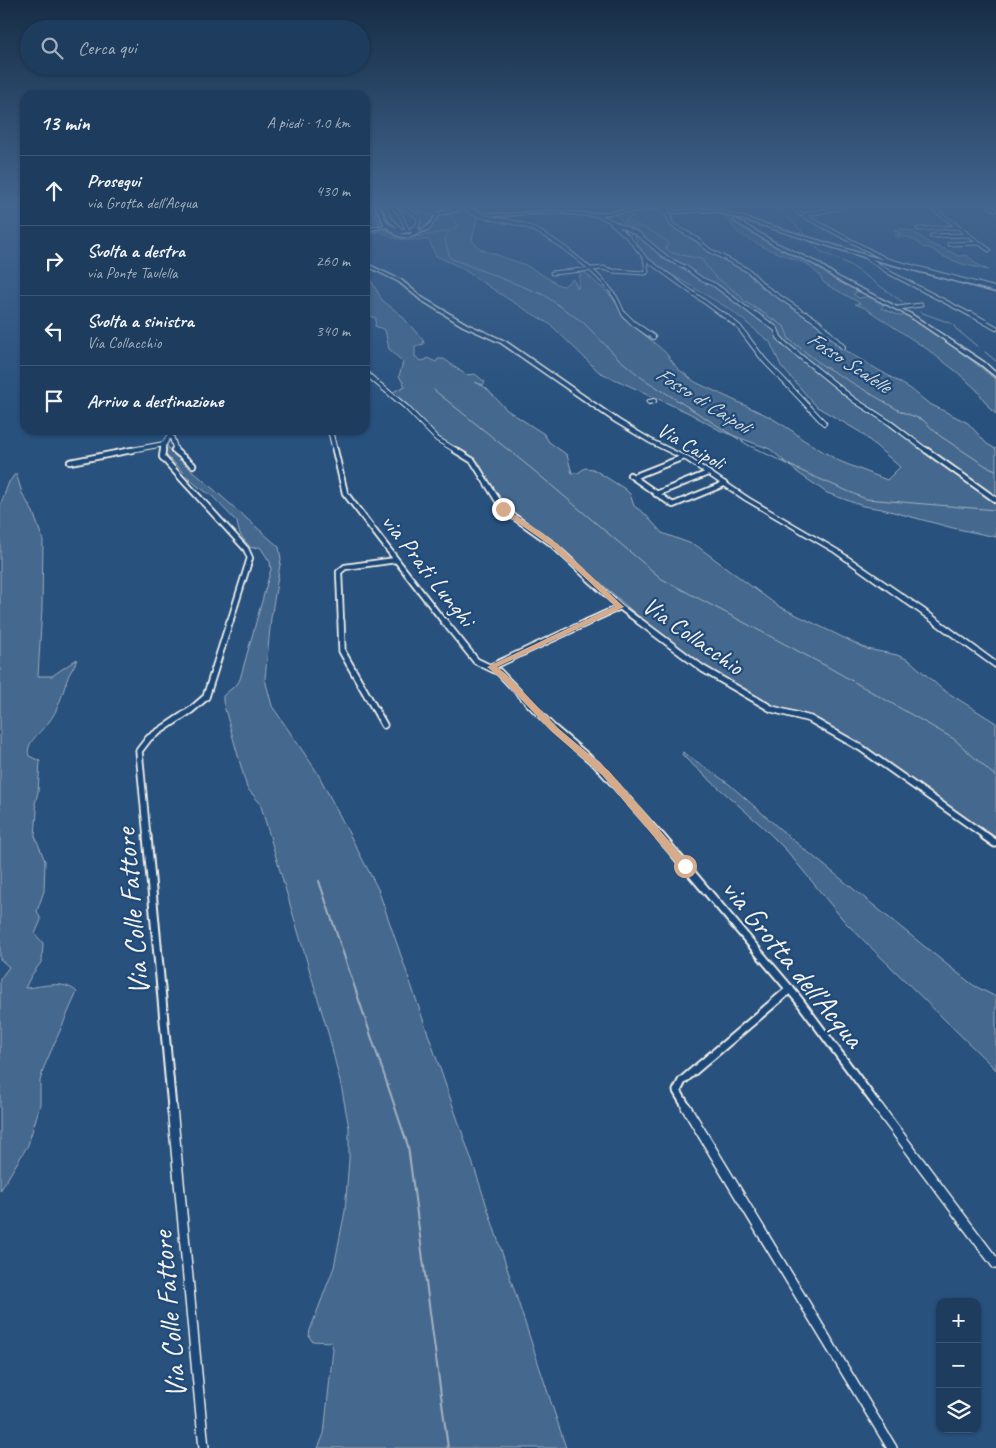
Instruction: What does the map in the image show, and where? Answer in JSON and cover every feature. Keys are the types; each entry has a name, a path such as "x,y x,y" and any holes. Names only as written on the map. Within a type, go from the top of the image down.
{"street":[{"name":"Via Caipoli","path":"386,275 401,282 420,298 464,324 502,341 615,420 654,443 684,457 724,484 840,553 996,666"},
{"path":"595,275 614,296 624,315 653,337"},
{"path":"669,275 740,328 763,358 824,423"},
{"path":"695,275 715,285 777,330 779,338 785,344 850,397 890,423 996,500"},
{"path":"753,275 764,286 818,322 843,347"},
{"path":"832,275 898,308 951,342 996,376"},
{"path":"893,275 996,328"},
{"path":"937,275 996,290"},
{"path":"940,275 996,290"},
{"path":"906,301 912,306"},
{"path":"898,308 921,305"},
{"name":"Via Collacchio","path":"370,377 406,406 435,438 474,461 503,509 554,544 620,607 717,678 776,711 813,721 872,755 995,843"},
{"path":"649,402 654,401"},
{"path":"70,462 164,444 170,435"},
{"path":"172,435 174,450 193,465"},
{"name":"via Prati Lunghi","path":"331,435 342,486 346,494 473,658 491,667"},
{"name":"Via Colle Fattore","path":"164,444 163,457 246,549 250,558 206,697 189,712 145,741 139,751 204,1448"},
{"path":"684,457 632,476 672,505 724,484"},
{"path":"656,494 708,473"},
{"path":"384,725 343,653 340,572 345,568 396,560"},
{"path":"491,667 620,607"},
{"name":"via Grotta dell'Acqua","path":"491,667 504,676 555,730 610,777 790,989 996,1264"},
{"path":"790,989 682,1081 677,1092 892,1448"}],"shaded area":[{"path":"471,275 542,275 564,286 573,279 578,289 580,275 587,275 609,294 634,326 665,352 677,368 695,382 770,417 839,461 887,480 900,467 860,432 817,407 781,366 770,342 731,310 672,275 749,275 799,308 825,329 839,347 911,389 928,403 968,423 987,444 996,449 996,537 863,506 827,493 797,472 770,449 721,431 689,413 599,372 551,325"},
{"path":"819,275 830,275 860,291 853,294 859,298 871,296 885,303 881,308 900,316 908,315 959,350 996,380 996,414 977,390 957,372 927,349 865,308 855,304 860,304 858,302 824,283"},
{"path":"370,278 382,300 401,315 423,340 424,344 415,346 415,356 420,361 427,358 436,362 438,359 444,359 466,375 475,374 485,382 483,385 474,382 485,387 507,410 544,434 549,442 567,455 572,473 578,473 585,468 593,469 625,489 630,494 634,506 644,513 662,533 697,546 778,606 867,649 897,655 909,660 942,689 996,723 996,840 846,736 802,713 769,705 711,671 638,616 554,541 503,505 478,461 440,439 393,392 405,386 399,376 403,362 389,349 385,330 375,326 376,318 370,316"},
{"path":"167,445 170,451 279,547 281,559 271,618 265,679 272,706 317,772 378,889 474,1167 566,1448 318,1448 324,1434 333,1349 331,1342 312,1341 309,1336 334,1267 345,1211 349,1128 329,1036 260,803 247,788 223,702 223,696 240,679 271,569 270,562 260,547 251,548 243,539 237,522 212,496 196,485 167,456 165,451"},
{"path":"16,473 22,493 33,512 43,540 38,676 52,676 77,659 54,713 48,723 31,742 28,751 29,756 40,761 38,792 35,804 37,811 35,836 45,861 44,891 37,911 41,920 35,934 43,943 42,961 25,988 59,985 71,988 77,992 44,1067 40,1081 40,1105 28,1145 0,1191 0,979 9,967 0,959 0,506 9,482"},
{"path":"683,752 729,784 788,836 973,985 996,997 996,1070 845,922 787,851 763,827 685,758 682,754"}],"waterway":[{"name":"Fosso di Caipoli","path":"492,275 544,295 584,323 619,359 642,378 748,445 808,474 866,499 996,510"},
{"name":"Fosso Scalelle","path":"713,275 739,294 744,301 784,326 789,339 822,365 900,411 923,420 940,436 986,466 996,470"},
{"path":"864,275 907,305"},
{"path":"920,312 953,324 956,329 978,347"},
{"path":"985,352 996,361"},
{"path":"434,390 532,469 662,579 828,667 954,739 996,777"},
{"path":"319,881 408,1146 448,1448"}],"route":[{"path":"503,509 554,544 578,569 620,607 491,667 504,676 555,730 606,773 685,866"}]}
